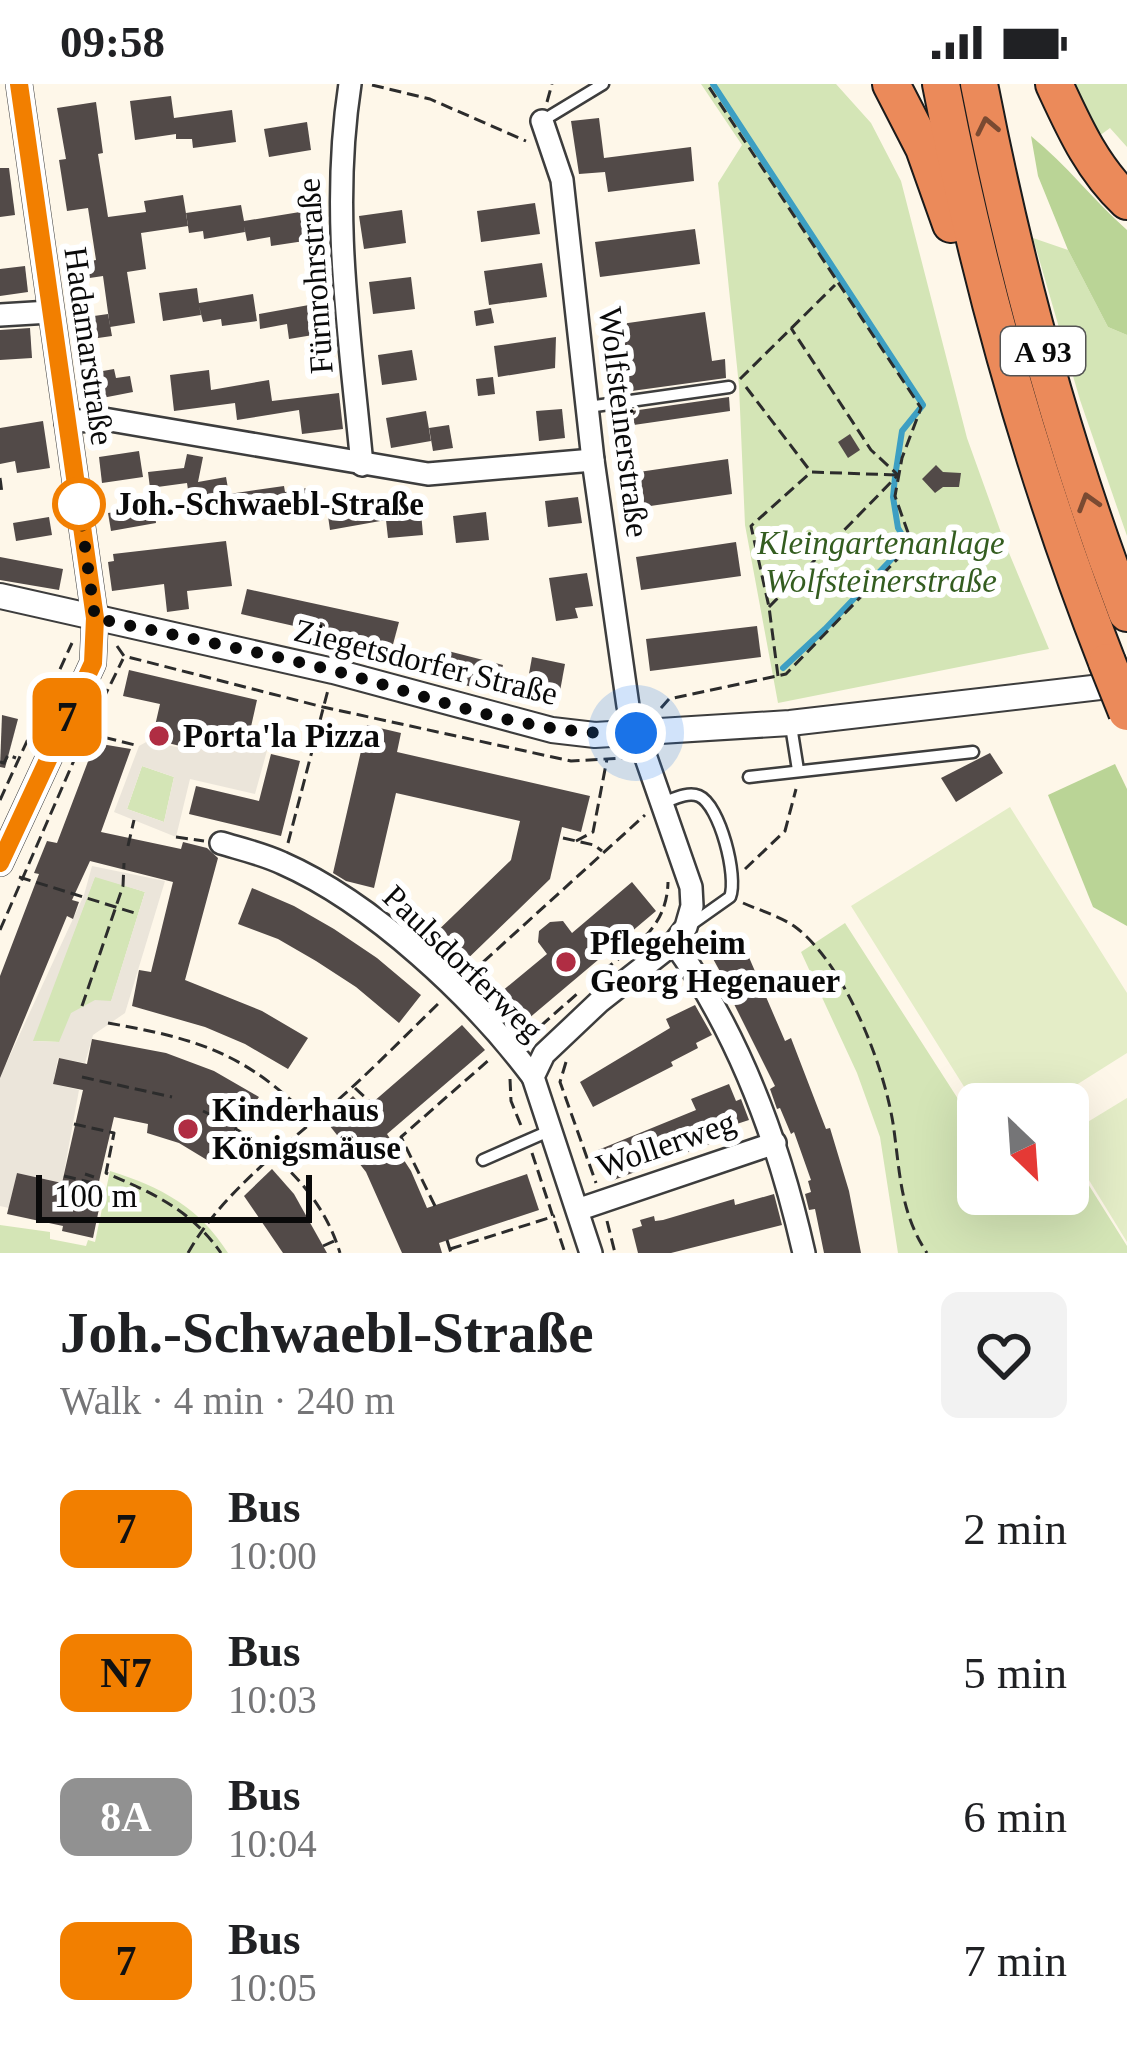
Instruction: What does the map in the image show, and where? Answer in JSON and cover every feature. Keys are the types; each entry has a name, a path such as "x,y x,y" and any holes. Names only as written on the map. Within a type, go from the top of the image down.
{"highway":[{"name":"A 93","path":"891,84 924,148 963,254 992,303"},
{"name":"A 93","path":"941,84 992,303 1049,504 1117,673 1127,712"},
{"name":"A 93","path":"979,84 1022,278 1092,514 1127,613"},
{"path":"1054,84 1095,165 1127,201"}],"street":[{"name":"Fürnrohrstraße","path":"350,84 338,179 341,260 362,465"},
{"name":"Hadamarstraße","path":"10,870 74,730 93,663 95,618 13,89"},
{"name":"Wolfsteinerstraße","path":"542,121 562,180 593,460 628,706 691,887 680,935"},
{"path":"0,315 50,313"},
{"path":"66,422 104,419 428,474 593,460"},
{"name":"Ziegetsdorfer Straße","path":"0,596 333,671 552,730 595,735 790,723 1117,673"},
{"name":"Paulsdorferweg","path":"221,843 283,863 378,919 506,1045 532,1077"},
{"path":"591,1253 532,1077 544,1054 680,935 775,1142 804,1253"},
{"name":"Wollerweg","path":"580,1209 775,1142"}],"lane":[{"path":"542,121 603,84"},
{"path":"588,406 729,387"},
{"path":"790,723 799,770"},
{"path":"749,777 973,752"},
{"path":"660,804 688,794 702,797 712,808 735,876 730,897 680,935"},
{"path":"483,1160 549,1131"}],"path":[{"path":"370,84 430,99 525,141 551,146"},
{"path":"636,733 669,700 778,678 912,544 895,496 921,409 707,84"},
{"path":"811,472 740,378 836,284"},
{"path":"790,328 871,450 898,475"},
{"path":"778,678 751,526 811,472 898,475"},
{"path":"769,608 898,475"},
{"path":"0,478 2,493"},
{"path":"0,800 71,645 95,618"},
{"path":"0,930 10,870 74,730 124,656 323,707 571,761 623,758"},
{"path":"283,863 333,671"},
{"path":"74,730 139,746"},
{"path":"0,762 8,755 19,758"},
{"path":"576,841 593,832 607,759"},
{"path":"735,876 785,831 799,770"},
{"path":"188,1253 203,1227 275,1154 660,804"},
{"path":"128,846 134,820"},
{"path":"176,837 221,843"},
{"path":"562,838 594,845 603,852"},
{"path":"82,1006 116,905 124,863"},
{"path":"10,870 138,914"},
{"path":"730,897 792,924 853,1004 884,1082 906,1215 927,1253"},
{"path":"586,970 593,979"},
{"path":"108,1023 184,1036 233,1058 278,1086 314,1121"},
{"path":"400,1137 506,1045"},
{"path":"82,1077 172,1097"},
{"path":"353,1086 371,1103"},
{"path":"203,1111 275,1154 304,1186 340,1253"},
{"path":"74,1124 113,1133 106,1173 166,1199 203,1227 221,1253"},
{"path":"394,1129 419,1167 435,1206"},
{"path":"411,1171 419,1167"},
{"path":"64,1176 92,1183 94,1177 85,1174"},
{"path":"294,1194 304,1186"},
{"path":"447,1240 451,1251 580,1209"},
{"path":"526,1214 530,1224"},
{"path":"495,1224 498,1234"},
{"path":"468,1233 471,1242"},
{"path":"323,1246 336,1240"}],"green space":[{"name":"Kleingartenanlage Wolfsteinerstraße","path":"701,84 836,84 871,123 901,181 967,438 1049,649 778,703 745,525 739,386 718,183 742,145"},
{"path":"1068,84 1127,84 1127,147 1110,128 1095,139"},
{"path":"1031,136 1127,230 1127,335 1108,327 1068,250 1038,176"},
{"path":"1033,238 1068,250 1108,327 1127,335 1127,536 1080,400"},
{"path":"1115,764 1127,789 1127,926 1093,907 1048,795"},
{"path":"142,766 174,777 164,822 127,809"},
{"path":"1010,807 1127,993 1127,1053 1079,1083 962,1083 851,906"},
{"path":"95,876 145,892 111,1002 60,1042 32,1041"},
{"path":"845,923 957,1097 957,1215 1089,1215 1089,1185 1127,1253 898,1253 880,1137 857,1073 801,952"},
{"path":"1127,1098 1127,1242 1089,1180 1089,1121"},
{"path":"110,1171 177,1201 204,1223 228,1253 0,1253 0,1225 50,1232 50,1239 86,1246 88,1240 95,1242"}],"shaded area":[{"path":"192,729 268,747 255,794 190,779 176,837 114,812 139,746 148,741 186,749","holes":["142,766 174,777 164,822 127,809"]},
{"path":"92,866 165,881 125,1013 93,1035 85,1063 58,1058 53,1084 79,1090 62,1183 17,1173 9,1208 0,1206 0,1063 6,1064 84,895","holes":["95,877 145,892 111,1001 95,1000 71,1013 59,1042 33,1041"]}],"building":[{"path":"171,96 174,118 232,110 236,142 193,148 192,139 176,139 176,134 135,140 130,101"},
{"path":"96,102 108,217 146,212 144,201 183,195 188,226 141,233 146,269 127,272 135,323 110,327 103,276 83,279 80,263 96,260 88,208 67,211 59,160 66,159 57,108"},
{"path":"599,118 604,158 691,147 694,181 608,192 605,172 579,174 571,121"},
{"path":"307,122 311,150 269,157 264,129"},
{"path":"0,168 9,168 15,215 0,217"},
{"path":"535,203 540,234 481,242 477,211"},
{"path":"241,205 244,221 306,211 311,240 271,246 270,237 247,241 244,226 245,232 204,239 203,231 189,233 186,213"},
{"path":"402,210 406,243 364,249 359,216"},
{"path":"695,229 700,264 600,277 595,242"},
{"path":"542,263 547,297 489,305 484,271"},
{"path":"25,266 28,292 0,296 0,269"},
{"path":"411,277 415,309 373,314 369,282"},
{"path":"197,288 199,303 253,294 257,321 222,326 221,319 203,322 199,306 201,315 163,321 159,293"},
{"path":"320,303 325,333 289,339 287,324 260,329 259,314"},
{"path":"491,308 494,323 476,326 474,311"},
{"path":"705,312 712,361 725,359 726,378 610,394 600,327"},
{"path":"108,314 112,336 84,340 80,318"},
{"path":"30,328 32,358 0,360 0,330"},
{"path":"556,337 555,368 498,377 494,346"},
{"path":"412,350 417,380 382,385 378,355"},
{"path":"114,369 116,378 130,376 133,392 92,400 86,374"},
{"path":"209,370 211,390 269,380 272,401 339,393 343,429 302,434 299,410 237,420 235,403 174,411 170,375"},
{"path":"493,377 495,394 478,396 476,379"},
{"path":"729,397 730,411 613,428 611,414"},
{"path":"562,409 565,438 539,441 536,411"},
{"path":"426,411 431,441 391,448 386,418"},
{"path":"43,421 50,468 17,473 15,461 0,464 0,428"},
{"path":"449,425 453,448 433,451 429,428"},
{"path":"850,434 860,450 848,458 838,442"},
{"path":"139,451 143,477 102,483 99,457"},
{"path":"187,454 203,457 198,482 226,477 229,494 318,486 321,508 248,519 247,508 192,517 187,483 150,488 148,472 184,468"},
{"path":"728,459 732,494 630,509 625,474"},
{"path":"936,465 943,472 961,473 959,487 943,487 935,493 922,479"},
{"path":"360,496 362,507 420,501 423,535 388,538 386,520 330,530 326,502"},
{"path":"578,497 582,523 548,527 545,501"},
{"path":"154,507 156,523 111,531 108,513"},
{"path":"486,512 489,540 456,543 453,516"},
{"path":"49,517 52,535 16,541 13,523"},
{"path":"226,541 232,586 187,591 189,609 167,612 164,584 112,591 108,562 114,561 113,554"},
{"path":"736,542 741,576 641,590 636,557"},
{"path":"0,557 63,569 59,590 0,580"},
{"path":"587,573 593,606 575,608 578,618 556,621 549,578"},
{"path":"247,589 399,622 392,648 241,614"},
{"path":"757,626 761,657 650,671 646,639"},
{"path":"444,650 503,665 496,693 437,678"},
{"path":"532,657 565,664 560,691 527,685"},
{"path":"129,670 257,700 248,740 189,727 184,747 152,739 160,704 123,696"},
{"path":"2,715 18,719 5,768 0,767"},
{"path":"367,725 401,733 397,752 590,796 581,832 562,827 550,879 457,969 428,940 511,860 520,821 396,793 374,888 333,873"},
{"path":"95,743 131,749 101,832 181,849 183,842 207,848 218,858 185,980 262,1011 308,1038 288,1069 205,1027 132,1006 139,970 151,972 173,882 90,861 72,900 79,902 73,919 67,916 0,1078 0,976 47,841 57,843"},
{"path":"990,753 1003,773 956,802 941,778"},
{"path":"271,754 300,761 281,836 189,814 196,786 259,801"},
{"name":"Pflegeheim Georg Hegenauer","path":"632,882 656,911 515,1030 490,1001 547,954 538,942 539,931 550,922 563,921 572,933"},
{"path":"252,888 334,929 421,995 399,1023 316,961 238,924"},
{"path":"725,936 730,947 742,941 785,1041 791,1038 826,1129 830,1128 861,1253 824,1253 815,1209 809,1210 805,1194 811,1192 811,1180 794,1132 791,1134 777,1109 770,1089 775,1086 733,1002 721,989 728,986 706,946"},
{"path":"695,1005 712,1035 671,1062 673,1066 593,1107 580,1082 670,1028 666,1019"},
{"path":"462,1025 485,1050 387,1134 427,1208 527,1174 539,1210 439,1243 442,1253 402,1253 366,1172 326,1121 353,1096 365,1109"},
{"path":"92,1039 166,1053 214,1071 259,1097 212,1163 179,1143 147,1133 148,1124 114,1117 94,1203 100,1204 93,1238 7,1214 17,1173 62,1183 83,1090 53,1084 59,1058 87,1064"},
{"path":"729,1084 749,1120 706,1134 710,1144 611,1181 598,1150 696,1110 691,1099"},
{"path":"272,1169 294,1194 327,1253 283,1253 244,1196"},
{"path":"774,1194 782,1225 671,1253 638,1253 632,1229 642,1226 640,1220 654,1216 655,1221 663,1220 734,1199 735,1205"}],"waterway":[{"path":"713,84 923,405 902,431 895,477 898,528 907,543 783,668"}],"bus line":[{"name":"7","path":"0,863 93,663 95,618 19,84"}],"place":[{"name":"Joh.-Schwaebl-Straße","path":"79,504"},
{"name":"Porta'la Pizza","path":"159,736"},
{"name":"Pflegeheim Georg Hegenauer","path":"566,962"},
{"name":"Kinderhaus Königsmäuse","path":"188,1129"}],"route":[{"path":"79,504 95,618 333,671 552,730 636,733"}]}
